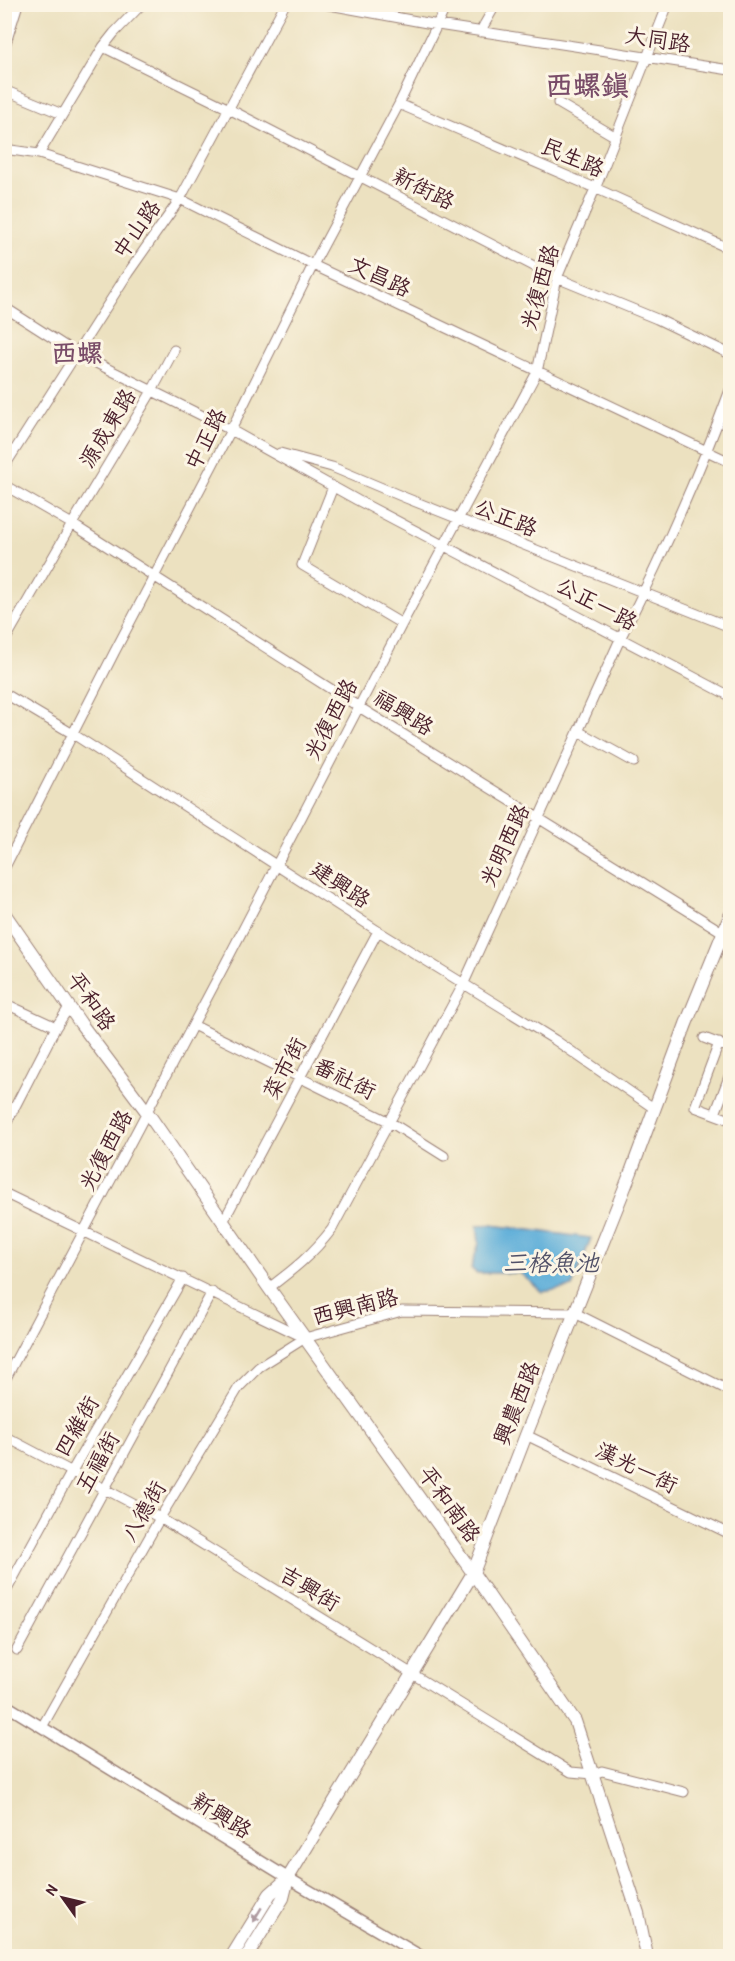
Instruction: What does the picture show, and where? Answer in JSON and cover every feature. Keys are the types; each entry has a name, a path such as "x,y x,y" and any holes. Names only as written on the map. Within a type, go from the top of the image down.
{"main road":[{"name":"平和路","path":"4,913 81,1024 147,1112"},
{"name":"興農西路","path":"232,1956 270,1894 288,1878 473,1573 730,916"},
{"name":"平和南路","path":"147,1112 575,1721 638,1913 647,1956"},
{"name":"興農西路","path":"247,1956 283,1898 288,1878"}],"street":[{"path":"4,49 18,4"},
{"path":"39,154 103,47 142,4"},
{"name":"中山路","path":"4,466 76,353 180,199 285,4"},
{"name":"大同路","path":"324,4 480,32 730,70"},
{"path":"365,12 373,4"},
{"name":"中正路","path":"4,869 231,430 313,265 399,104 447,4"},
{"path":"480,32 496,4"},
{"name":"光復西路","path":"4,1382 537,372 557,278 596,188 668,4"},
{"name":"新街路","path":"103,47 229,109 557,278 657,319 730,354"},
{"path":"4,90 62,114"},
{"path":"558,103 616,137"},
{"name":"民生路","path":"399,104 596,188 730,249"},
{"name":"文昌路","path":"4,149 39,154 180,199 313,265 730,462"},
{"name":"公正路","path":"4,307 76,353 231,430 333,487 445,545"},
{"name":"源成東路","path":"4,642 174,350"},
{"name":"光明西路","path":"269,1288 299,1266 332,1229 463,985 621,637 644,592 707,451 730,390"},
{"name":"公正路","path":"266,449 332,467 730,627"},
{"name":"福興路","path":"4,485 72,524 359,707 724,933"},
{"path":"333,487 302,565 402,624"},
{"name":"公正一路","path":"445,545 730,696"},
{"name":"建興路","path":"4,693 74,734 378,931 555,1040 655,1109"},
{"path":"578,731 634,762"},
{"name":"菜市街","path":"223,1222 378,931"},
{"path":"4,1003 56,1027"},
{"path":"4,1128 56,1027 70,1005"},
{"name":"番社街","path":"193,1024 390,1122 444,1156"},
{"path":"704,1038 730,1048"},
{"path":"719,1043 695,1107 730,1120"},
{"path":"715,1114 730,1074"},
{"name":"西興南路","path":"4,1193 305,1338 402,1311 574,1313 730,1391"},
{"name":"四維街","path":"4,1595 183,1278"},
{"name":"五福街","path":"17,1650 212,1292"},
{"name":"八德街","path":"42,1727 160,1518 239,1387 259,1367 305,1338"},
{"name":"漢光一街","path":"526,1435 730,1534"},
{"name":"吉興街","path":"4,1436 160,1518 571,1772 593,1774 602,1771 684,1792"},
{"name":"新興路","path":"4,1704 288,1878 421,1956"}],"water":[{"name":"三格魚池","path":"492,1225 591,1238 572,1287 542,1292 520,1273 476,1273 471,1268 479,1243 477,1226"}],"district":[{"name":"西螺鎮","path":"587,85"},
{"name":"西螺","path":"77,352"}]}
